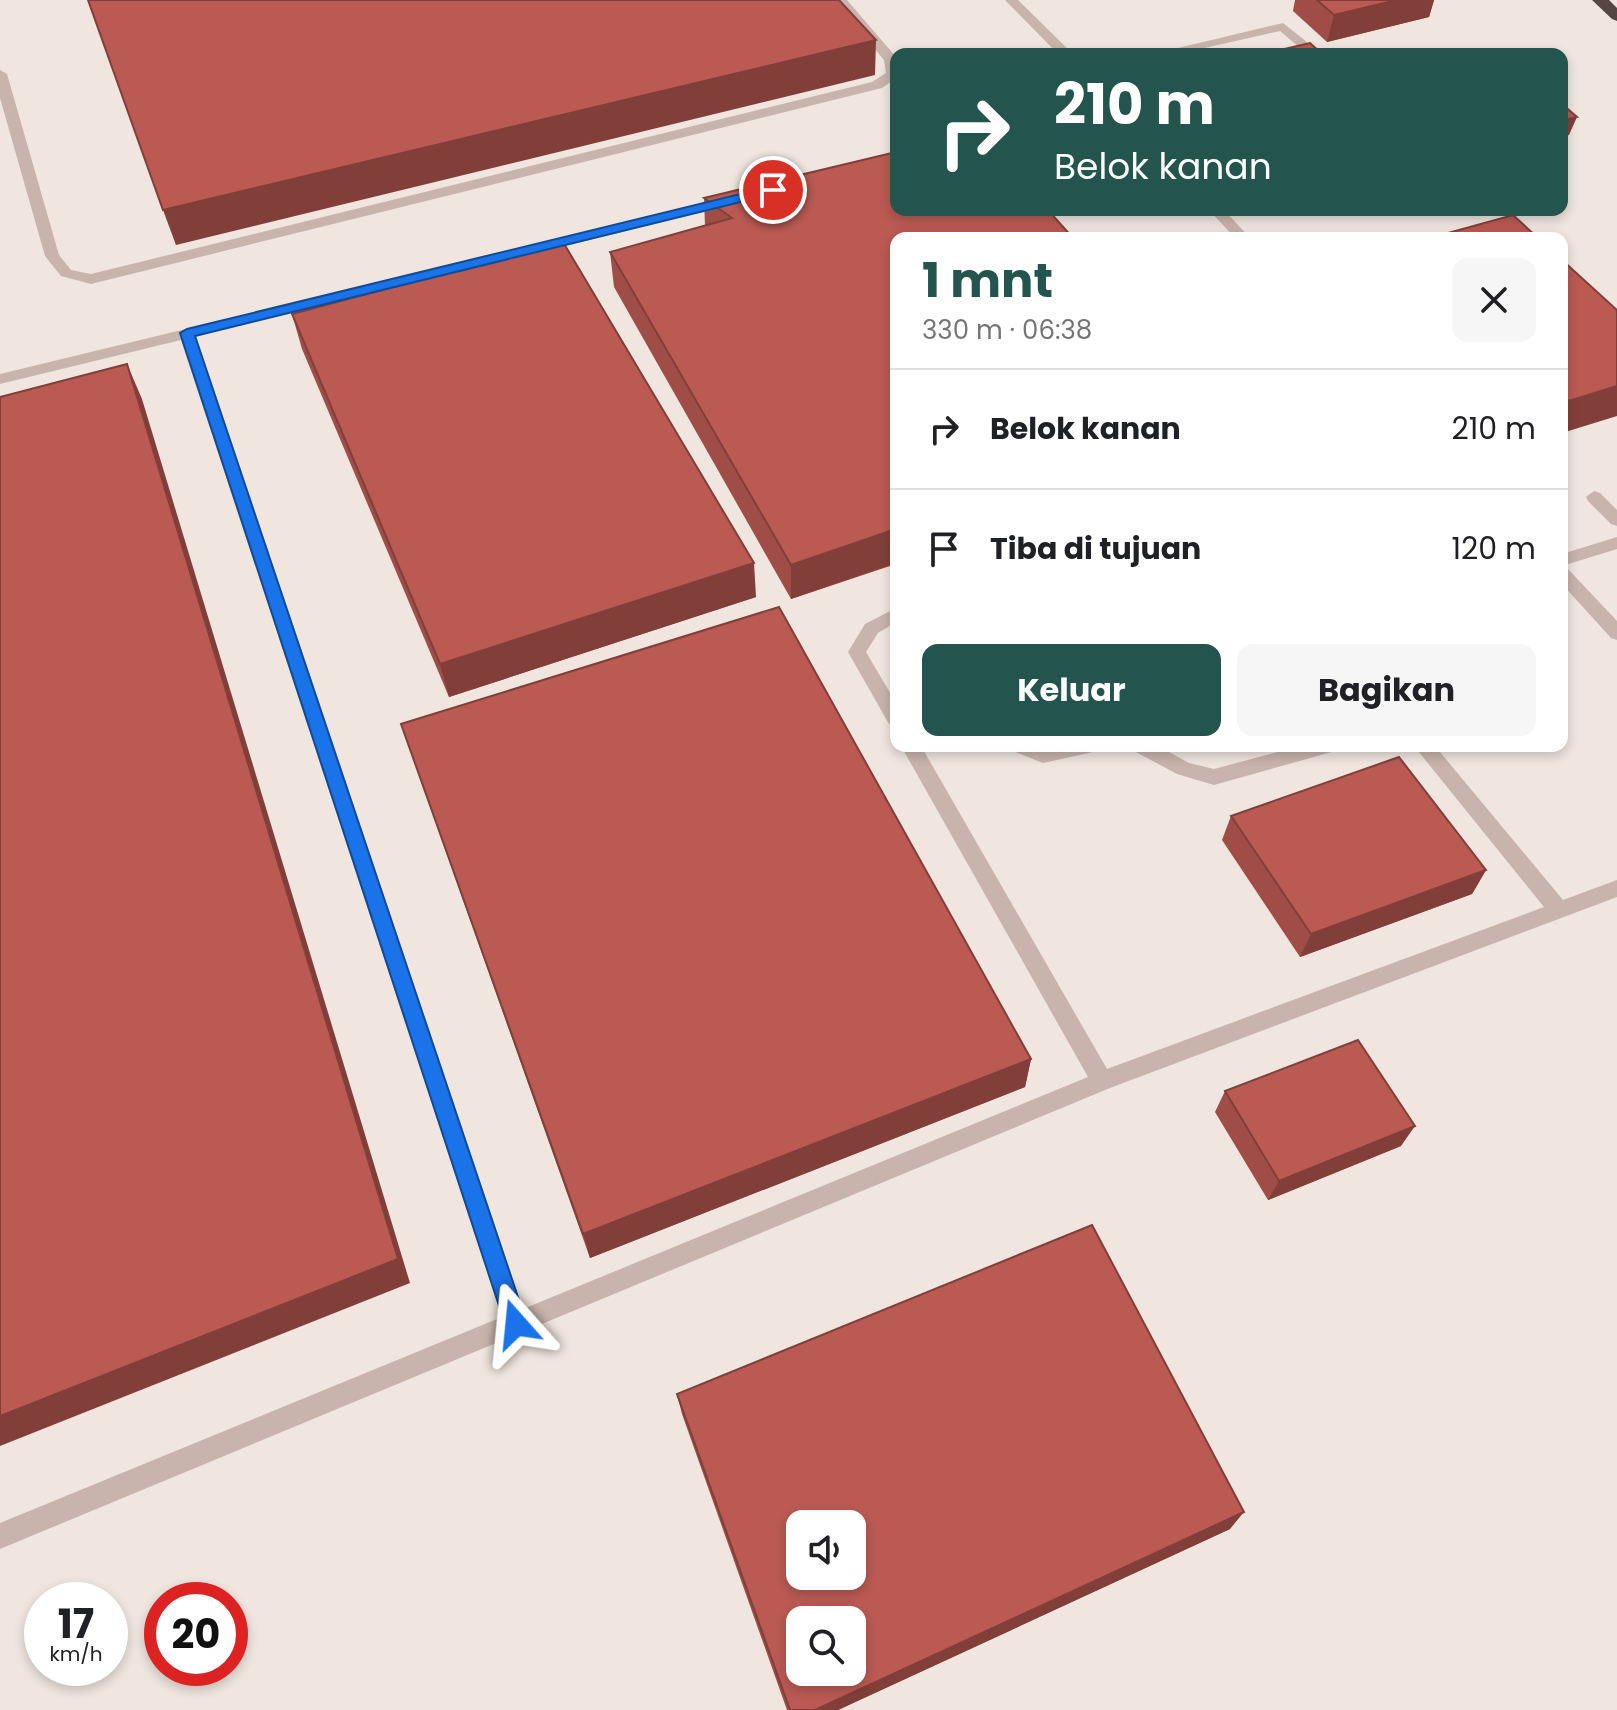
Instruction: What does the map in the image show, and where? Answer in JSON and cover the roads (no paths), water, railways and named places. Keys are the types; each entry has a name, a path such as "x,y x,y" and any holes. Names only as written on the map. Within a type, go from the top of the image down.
{"highway":[{"path":"1600,0 1617,16"}],"lane":[{"path":"840,0 890,58"},
{"path":"1011,0 1060,48"},
{"path":"1190,48 1283,27 1308,48"},
{"path":"0,74 52,256 66,273 91,279 877,85 890,76"},
{"path":"0,379 742,198"},
{"path":"1222,216 1237,232"},
{"path":"187,333 516,1324"},
{"path":"1594,497 1617,520"},
{"path":"1568,558 1617,543"},
{"path":"1568,580 1617,633"},
{"path":"890,617 863,635 857,652 890,709"},
{"path":"914,752 1102,1081"},
{"path":"1035,752 1043,755 1058,752"},
{"path":"1152,752 1184,769 1214,777 1306,752"},
{"path":"1429,752 1559,910"},
{"path":"0,1536 1102,1081 1617,888"}]}
